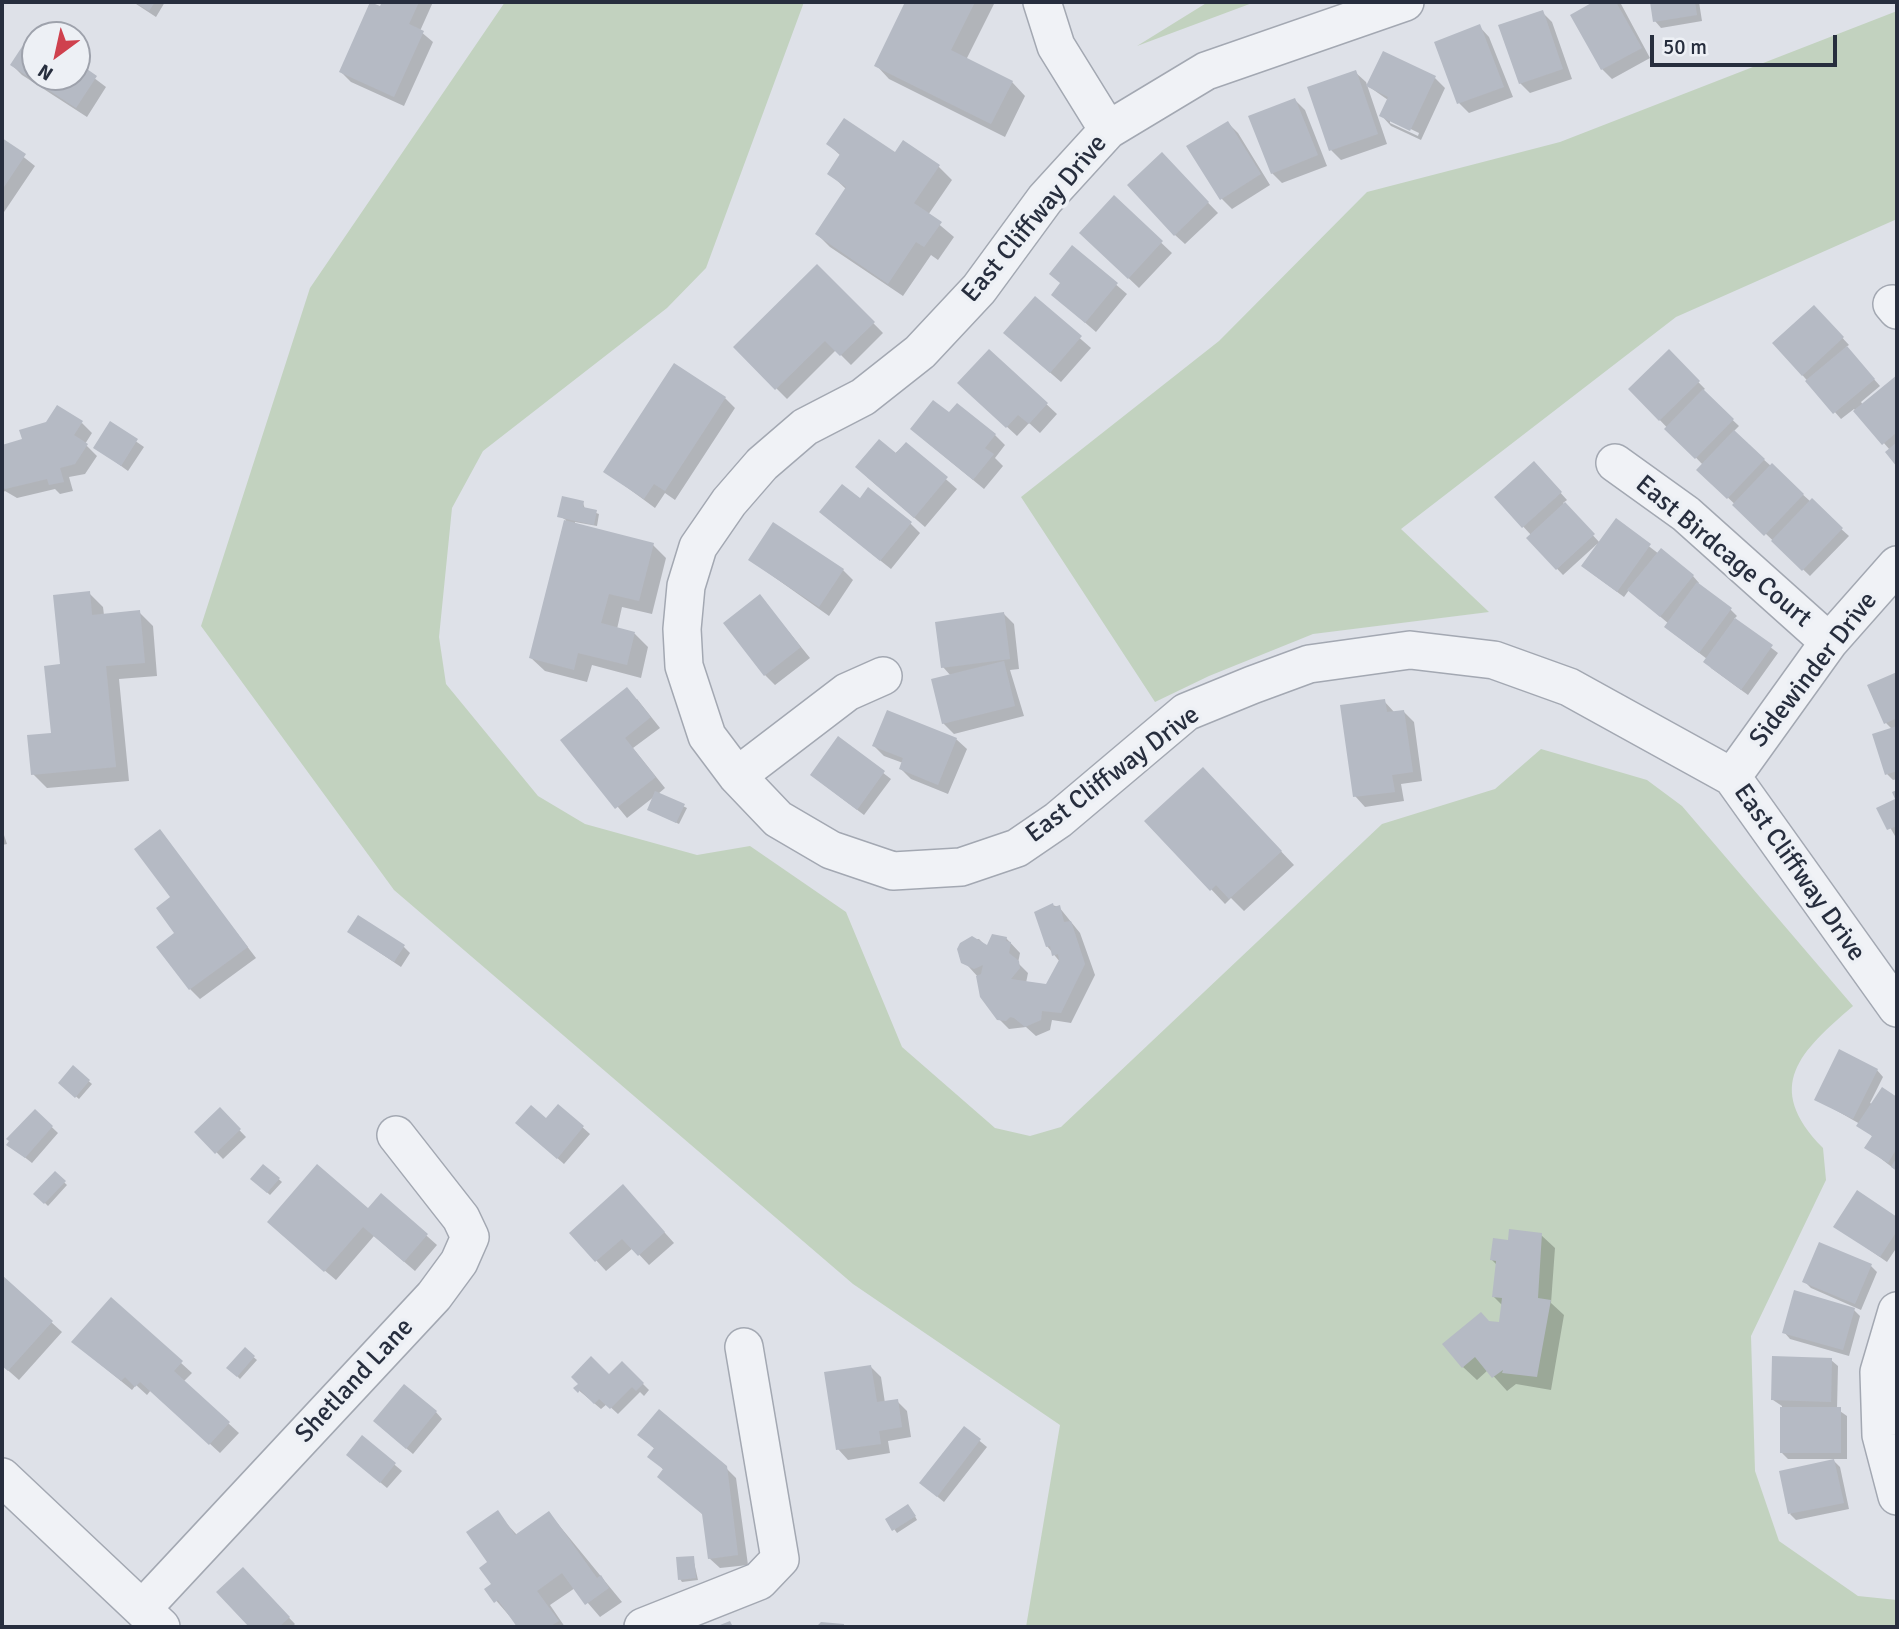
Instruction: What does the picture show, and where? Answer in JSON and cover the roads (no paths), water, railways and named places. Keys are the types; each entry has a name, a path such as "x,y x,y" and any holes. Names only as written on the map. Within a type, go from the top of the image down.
{"street":[{"path":"1042,2 1056,46 1108,130"},
{"name":"East Cliffway Drive","path":"1405,2 1206,71 1108,130 1045,199 979,289 920,352 863,397 805,427 762,464 729,502 698,547 686,586 682,629 684,666 707,736 737,776 778,819 831,850 892,871 961,867 1017,848 1058,820 1186,712 1309,664 1410,650 1494,660 1569,687 1732,777 1897,1008"},
{"name":"East Birdcage Court","path":"1615,463 1686,514 1829,642"},
{"name":"Sidewinder Drive","path":"1732,777 1829,642 1897,565"},
{"path":"737,776 847,692 883,676"},
{"name":"Shetland Lane","path":"152,1618 434,1296 460,1262 470,1237 461,1217 397,1135"},
{"path":"1897,1311 1879,1372 1881,1436 1897,1496"},
{"path":"643,1627 759,1581 780,1559 744,1347"},
{"path":"2,1477 152,1618"}]}
